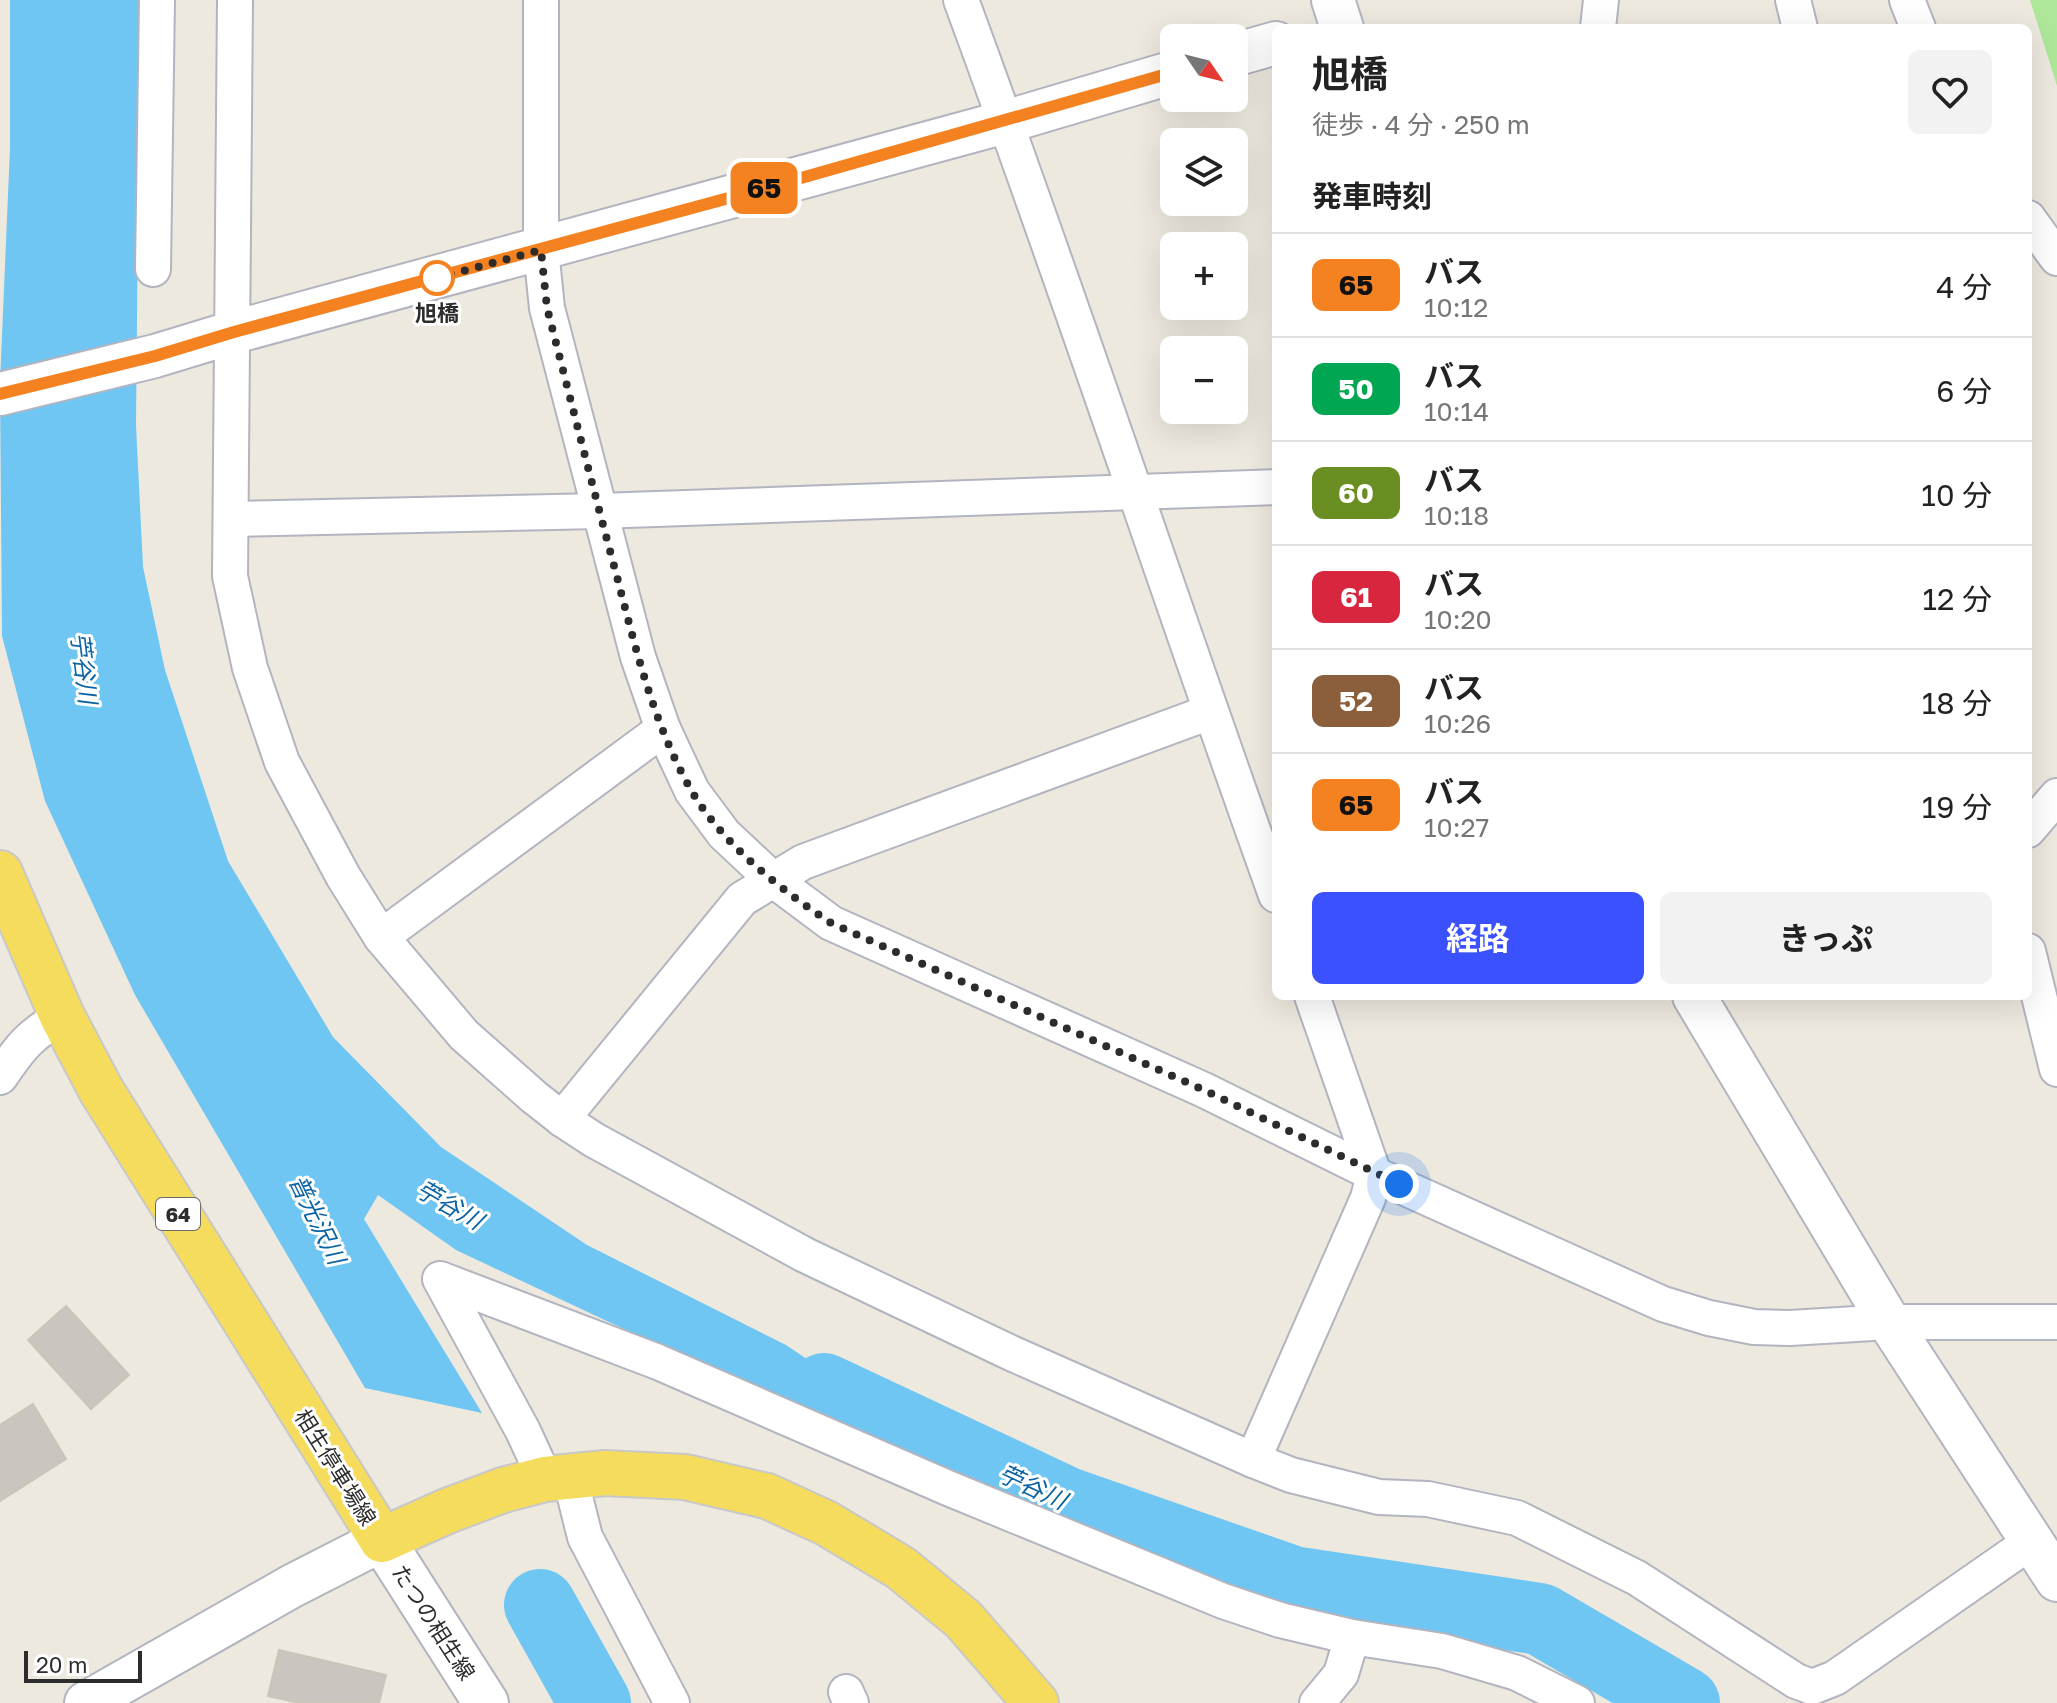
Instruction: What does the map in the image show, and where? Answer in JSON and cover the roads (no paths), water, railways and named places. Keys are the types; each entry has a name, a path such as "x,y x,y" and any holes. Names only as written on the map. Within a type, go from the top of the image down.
{"main road":[{"name":"相生停車場線","path":"0,873 62,1016 101,1090 382,1540 503,1490 558,1478 605,1473 685,1477 767,1496 826,1523 901,1568 963,1619 1036,1703"},
{"name":"たつの相生線","path":"382,1540 486,1703"}],"street":[{"path":"153,269 157,0"},
{"path":"235,0 230,576 250,668 282,762 343,876 381,937 464,1035 534,1097 594,1140 805,1255 1011,1353 1291,1475 1379,1497 1428,1499 1517,1518 1637,1578 1796,1681 1812,1687 1835,1678 2032,1541"},
{"path":"541,0 541,250 547,308 599,511 638,657 663,729 692,791 724,834 772,879 831,923 1204,1090 1374,1174 1663,1304 1754,1327 1889,1322 2057,1322"},
{"path":"961,0 1272,884"},
{"path":"1598,24 1601,0"},
{"path":"1793,0 1799,24"},
{"path":"1907,0 1916,24"},
{"path":"1248,51 1272,44"},
{"path":"0,394 155,356 1005,122 1160,76"},
{"path":"2032,224 2057,258"},
{"path":"232,519 599,511 1272,487"},
{"path":"562,1119 742,899 772,879 803,862 1210,712"},
{"path":"381,937 663,729"},
{"path":"2032,825 2057,796"},
{"path":"2032,967 2057,1069"},
{"path":"1253,1460 1368,1198 1374,1174 1313,1000"},
{"path":"1696,1000 1889,1322 2057,1580"},
{"path":"0,1077 21,1045 39,1029 62,1016"},
{"path":"672,1703 585,1537 558,1478 523,1431 440,1279 658,1362 1127,1564 1266,1615 1352,1637 1442,1651 1517,1673 1577,1703"},
{"path":"86,1703 292,1586 382,1540"},
{"path":"1317,1703 1341,1674 1352,1637"}],"water":[{"path":"10,0 140,0 136,425 143,567 165,670 228,861 333,1037 441,1147 587,1245 786,1345 990,1482 845,1428 611,1323 456,1250 378,1195 364,1219 482,1413 365,1388 135,995 45,801 2,636 0,382 10,148"}],"waterway":[{"name":"苧谷川","path":"824,1389 1067,1503 1293,1582 1540,1619 1684,1703"},
{"name":"普光沢川","path":"540,1605 595,1703"}],"place":[{"name":"旭橋","path":"437,278"}]}
